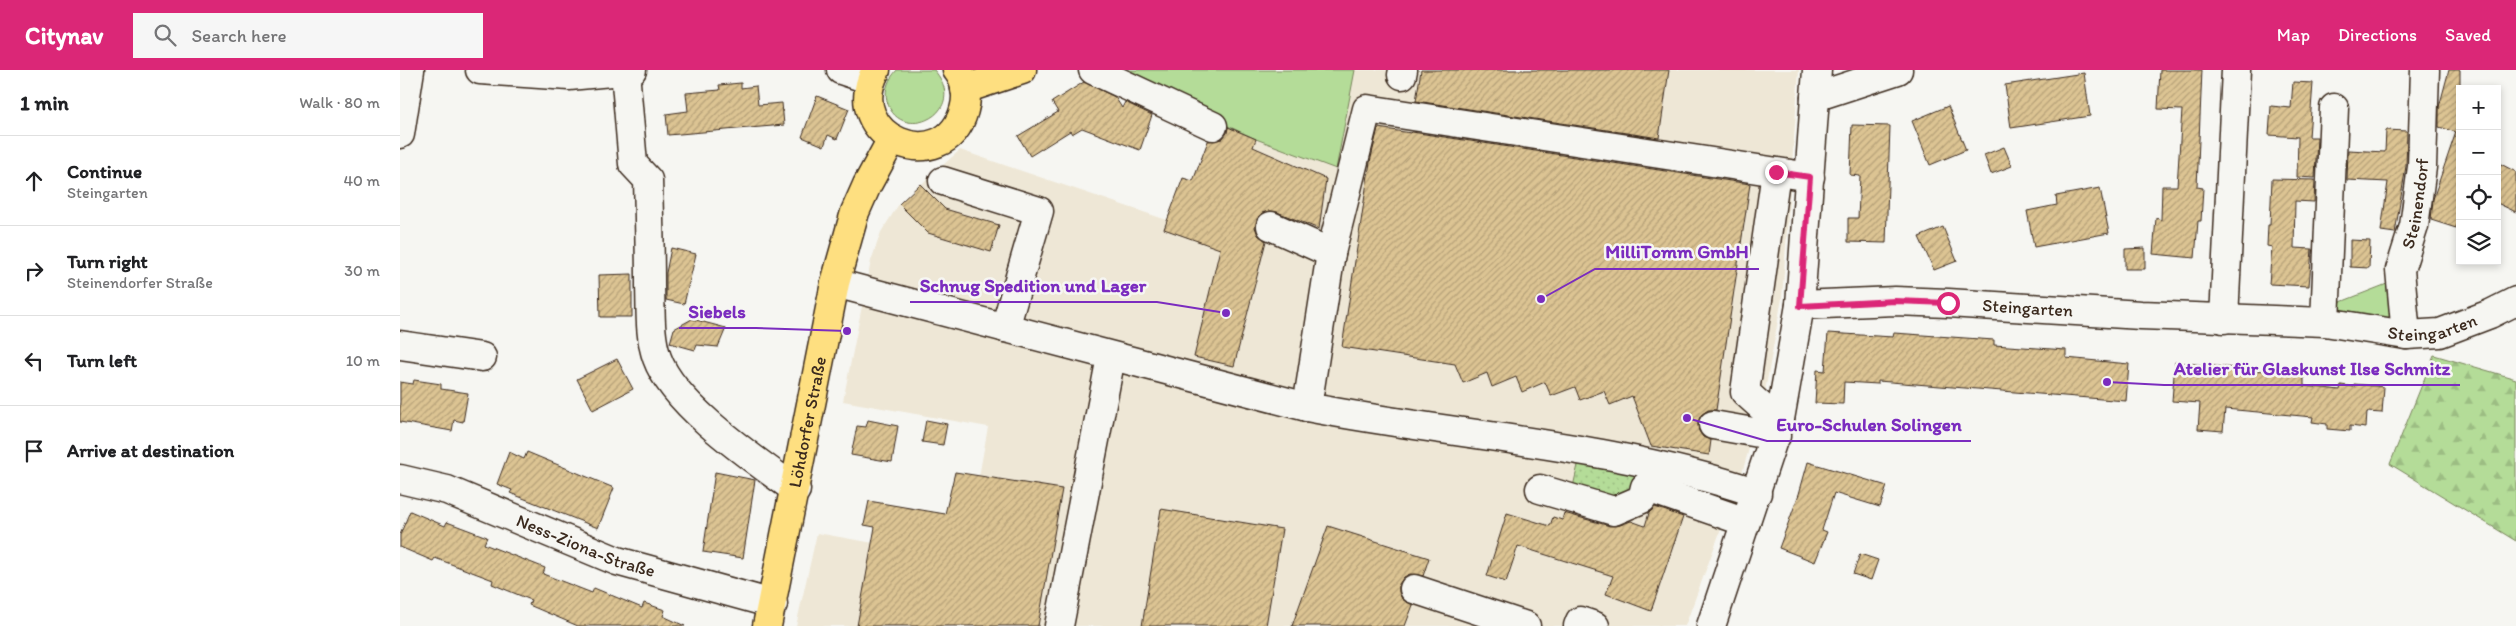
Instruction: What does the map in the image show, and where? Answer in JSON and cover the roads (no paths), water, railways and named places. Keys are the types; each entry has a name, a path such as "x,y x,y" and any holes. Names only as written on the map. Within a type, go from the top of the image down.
{"main road":[{"path":"874,75 868,96 871,113 879,128 892,140 907,146 923,146 938,142 952,133 961,120 966,105 961,79 1022,70"},
{"name":"Löhdorfer Straße","path":"770,615 835,283 855,212 867,185 892,140"}],"street":[{"path":"400,134 410,70"},
{"path":"480,70 569,76 628,70 633,164 648,180 651,309 654,348 658,360 677,392 696,410 749,455 796,490"},
{"path":"841,70 874,75"},
{"path":"1092,70 1213,126"},
{"path":"1711,626 1778,427 1800,306 1817,70"},
{"path":"1815,97 1898,70"},
{"path":"2224,319 2236,70"},
{"name":"Steinendorf","path":"2406,335 2400,270 2414,226 2422,167 2425,70"},
{"path":"2325,322 2334,108"},
{"path":"1307,407 1331,253 1367,109 1810,177"},
{"path":"1776,172 1745,392 1765,410 1778,427"},
{"path":"943,181 1039,211 1005,328"},
{"path":"1271,226 1331,253"},
{"path":"835,283 1307,407 1375,420 1573,450 1705,476 1757,493"},
{"name":"Steingarten","path":"1800,306 1886,302 1948,303 2224,319 2325,322 2406,335 2440,333 2490,314 2516,301"},
{"path":"400,345 482,357"},
{"path":"1059,626 1111,357"},
{"path":"1713,425 1778,427"},
{"name":"Ness-Ziona-Straße","path":"400,479 447,490 630,565 770,615"},
{"path":"1540,489 1614,511 1642,499 1646,487 1746,522"},
{"path":"1414,589 1526,626"},
{"path":"1578,626 1580,621 1595,626"}],"place":[{"name":"MilliTomm GmbH","path":"1541,299"},
{"name":"Schnug Spedition und Lager","path":"1226,313"},
{"name":"Siebels","path":"847,331"},
{"name":"Atelier für Glaskunst Ilse Schmitz","path":"2107,382"},
{"name":"Euro-Schulen Solingen","path":"1687,418"}]}
